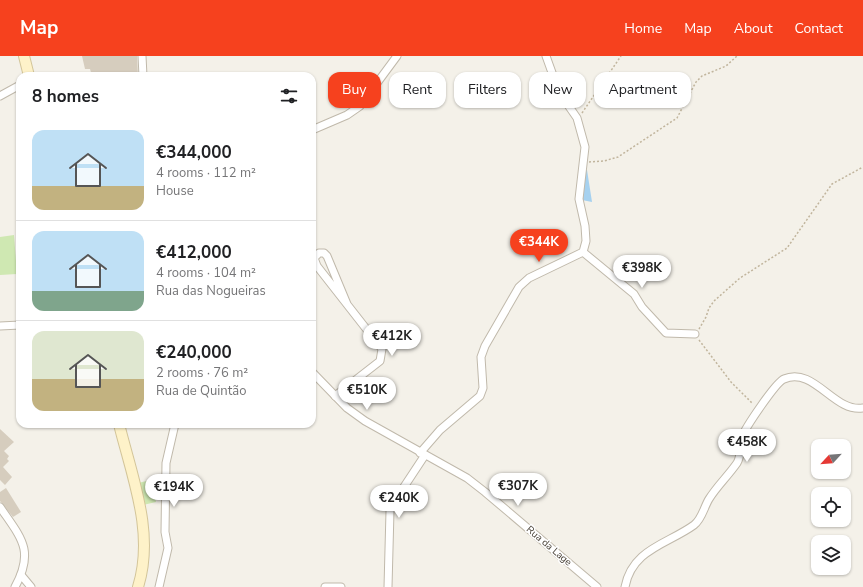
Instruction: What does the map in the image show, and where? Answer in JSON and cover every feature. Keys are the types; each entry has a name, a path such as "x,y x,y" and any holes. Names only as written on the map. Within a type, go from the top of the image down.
{"main road":[{"path":"24,56 28,72"},
{"path":"120,428 144,529 145,560 138,587"}],"street":[{"path":"142,56 143,72"},
{"path":"316,128 347,115 360,106 397,56"},
{"path":"388,587 390,511 394,502 423,454 440,430 480,396 483,388 481,358 485,346 519,287 529,278 582,252 586,241 585,226 579,199 585,147 577,118 559,92 546,56"},
{"path":"0,96 16,87"},
{"path":"582,252 631,290 642,308 666,333 695,334"},
{"path":"316,256 319,253 324,253 327,256 348,304"},
{"path":"316,263 382,349 380,361 336,396"},
{"path":"0,326 16,325"},
{"name":"Rua da Lage","path":"316,376 348,408 365,421 467,478 597,587"},
{"path":"625,587 629,573 636,562 644,554 695,524 713,491 738,462 742,435 759,409 783,379 794,376 806,380 849,407 863,408"},
{"path":"159,587 168,548 165,532 166,463 174,428"},
{"path":"0,506 17,531 26,549 21,575 15,587"},
{"path":"21,575 31,587"},
{"path":"325,587 341,587"}],"path":[{"path":"577,118 582,114 621,56"},
{"path":"583,162 604,161 618,156 669,123 680,114 696,82 702,76 726,66 737,56"},
{"path":"759,409 731,382 695,334 714,301 740,278 787,248 832,184 863,167"}],"green space":[{"path":"14,235 16,274 0,275 0,237"},
{"path":"151,480 156,502 143,505 138,483"}],"water":[{"path":"585,170 587,170 592,202 582,200"}],"building":[{"path":"82,56 137,56 138,72 91,72 90,69 85,69"},
{"path":"0,429 14,442 4,451 9,456 7,459 9,461 3,467 12,477 5,485 0,480"},
{"path":"6,488 21,512 13,517 0,501 0,492"}]}
